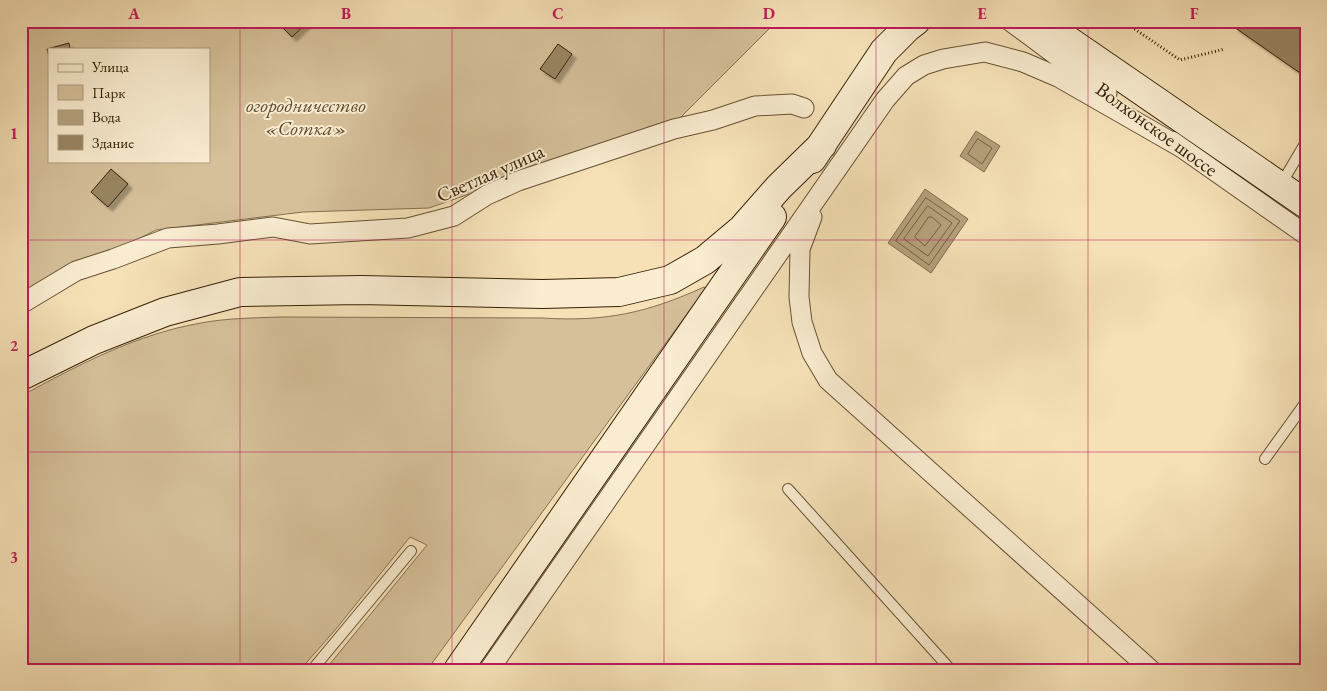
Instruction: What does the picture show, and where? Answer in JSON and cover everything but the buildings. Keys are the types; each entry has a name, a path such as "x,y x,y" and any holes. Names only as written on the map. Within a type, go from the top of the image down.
{"main road":[{"path":"884,51 889,21"},
{"path":"458,670 822,145 884,51 908,26 916,21"},
{"name":"Волхонское шоссе","path":"1040,21 1306,204"},
{"path":"21,376 94,340 156,315 240,292 361,290 619,292 670,280 705,260 742,229 779,187 822,145"}],"street":[{"name":"Волхонское шоссе","path":"1010,21 1182,148 1306,235"},
{"path":"488,670 885,100 906,76 933,62 964,54 985,52 1032,65 1058,77 1182,148"},
{"name":"Светлая улица","path":"21,304 76,271 168,238 273,227 310,234 408,228 454,216 487,195 518,181 674,129 714,120 755,106 792,104 804,108"},
{"path":"821,192 800,249 799,297 802,322 812,353 828,380 1151,670"}],"lane":[{"path":"1280,187 1306,142"},
{"path":"1265,459 1306,402"},
{"path":"788,489 951,670"},
{"path":"312,670 411,551"}],"path":[{"path":"1123,21 1180,60 1225,49"}],"green space":[{"name":"огородничество «Сотка»","path":"21,21 777,21 676,122 429,208 303,212 156,230 21,298"},
{"path":"704,287 706,288 427,670 325,670 427,545 410,537 336,629 300,670 21,670 21,396 108,352 177,328 211,321 280,317 565,319 606,317 625,314 664,303"}],"water":[{"path":"976,131 1000,146 984,172 960,156"},
{"path":"925,189 968,219 931,273 888,243"}]}
